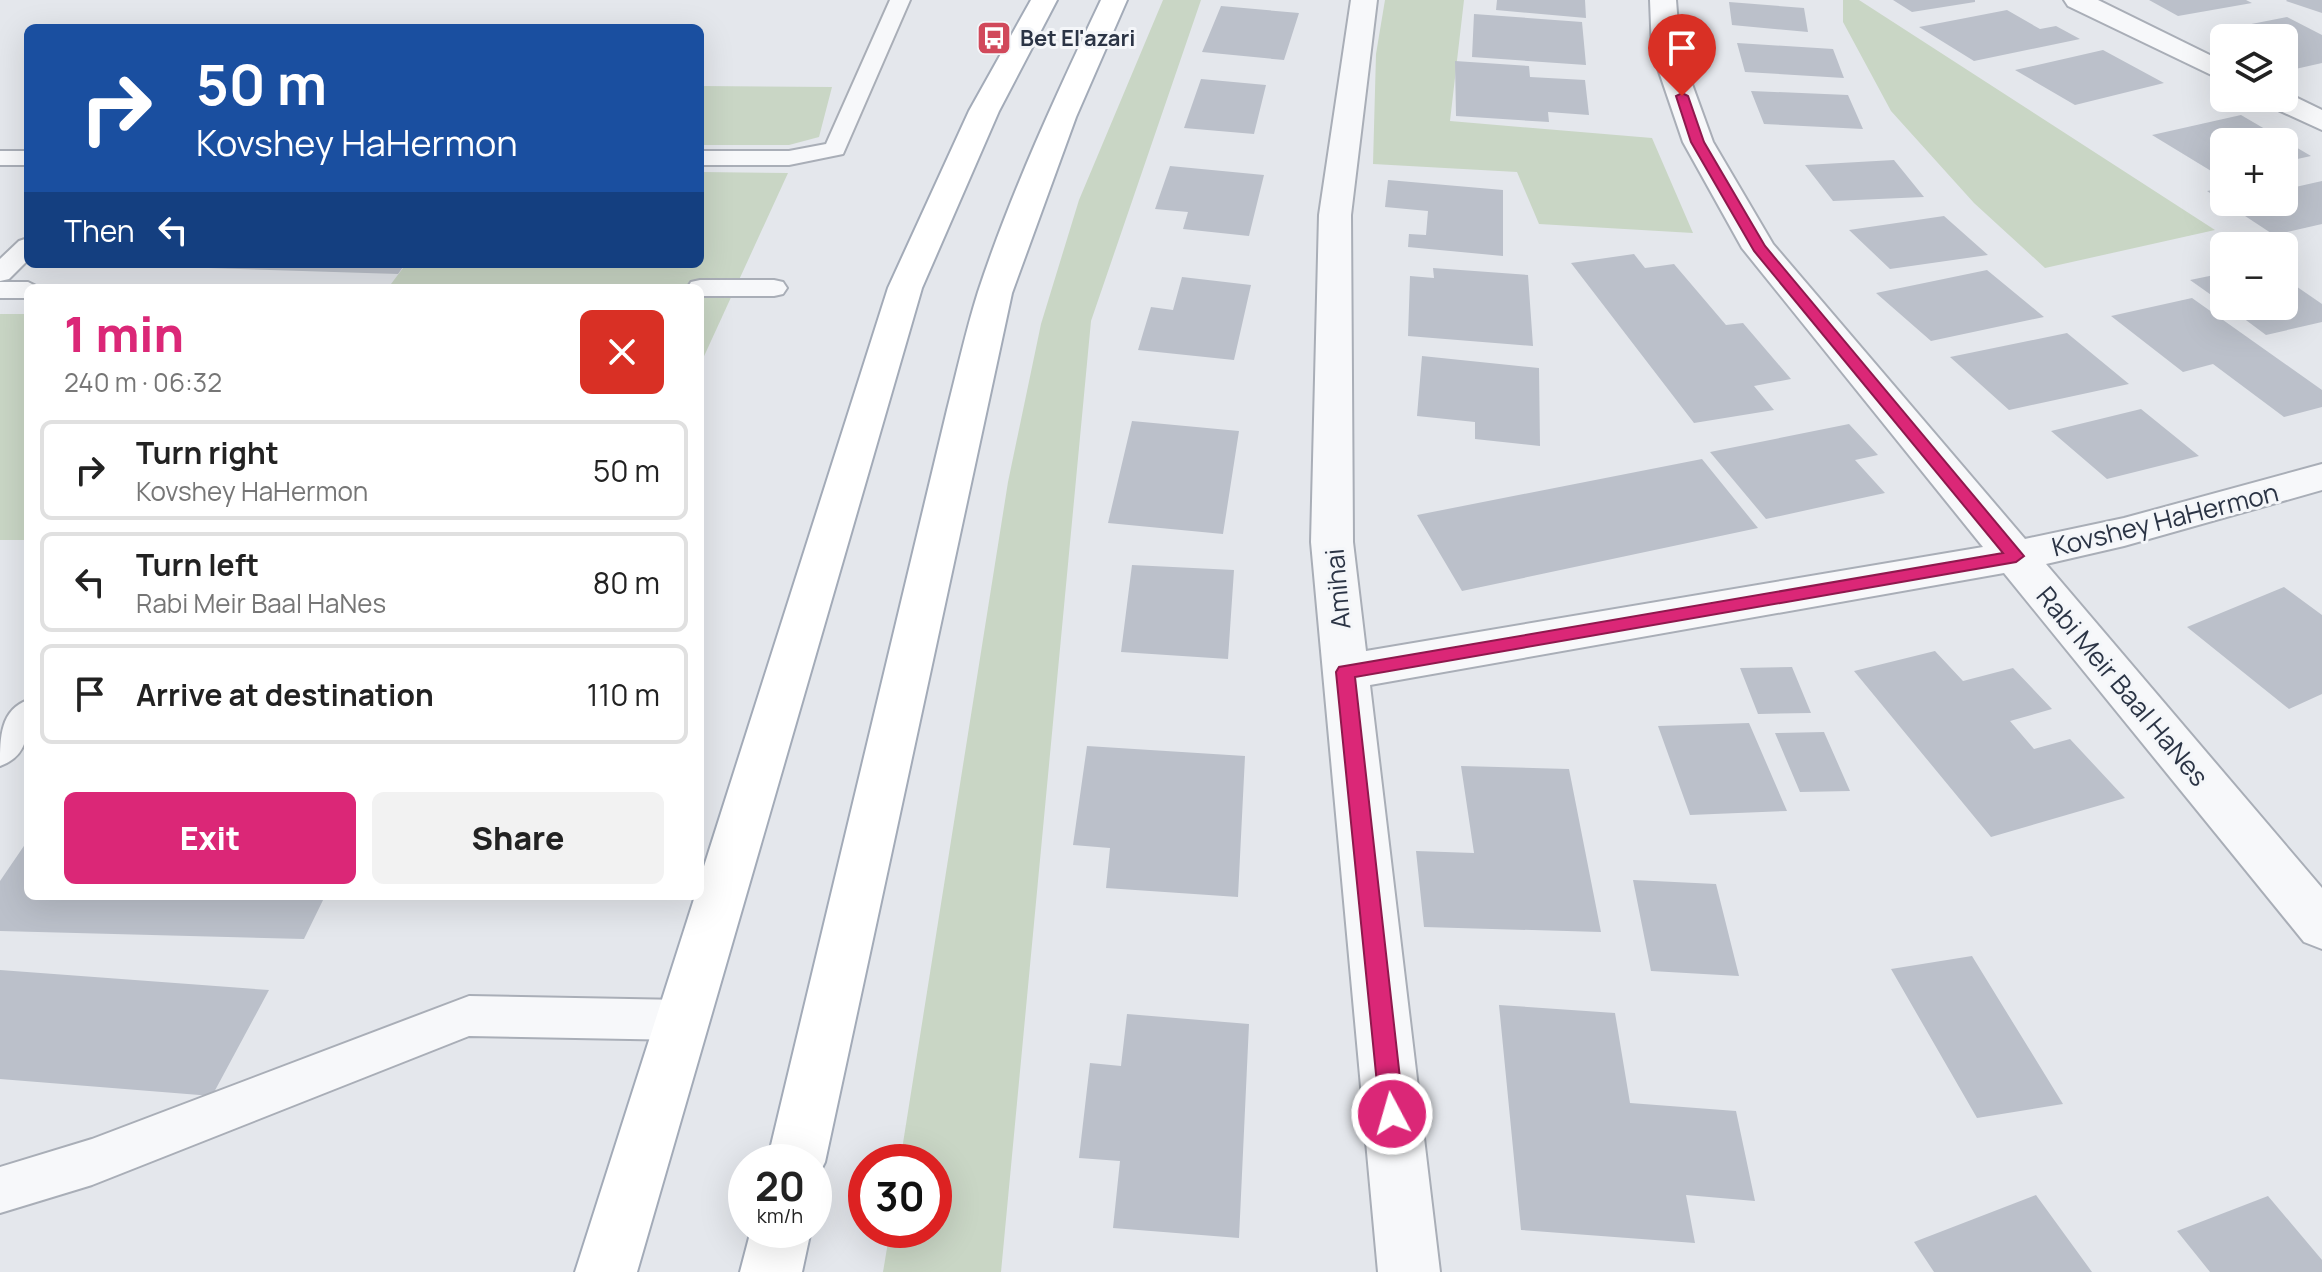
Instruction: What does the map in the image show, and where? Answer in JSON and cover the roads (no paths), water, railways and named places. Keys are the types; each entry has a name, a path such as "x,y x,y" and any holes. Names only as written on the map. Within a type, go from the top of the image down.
{"main road":[{"path":"606,1272 905,288 984,111 1044,0"},
{"path":"800,1144 995,293 1061,117 1114,0"},
{"path":"771,1272 777,1248"}],"street":[{"name":"Amihai","path":"1364,0 1335,215 1331,346 1332,542 1409,1272"},
{"name":"Rabi Meir Baal HaNes","path":"1663,0 1666,51 1698,142 1759,248 2322,926"},
{"path":"2077,0 2210,66"},
{"path":"2298,109 2322,121"},
{"name":"Kovshey HaHermon","path":"1345,672 2016,556 2139,528 2322,477"}],"lane":[{"path":"704,158 789,158 835,149 900,0"},
{"path":"0,158 24,158"},
{"path":"0,273 24,250"},
{"path":"704,288 774,288"},
{"path":"0,290 24,290"},
{"path":"0,751 24,719"},
{"path":"0,1190 92,1162 469,1016 683,1020"}],"place":[{"name":"Bet El'azari","path":"994,38"}]}
